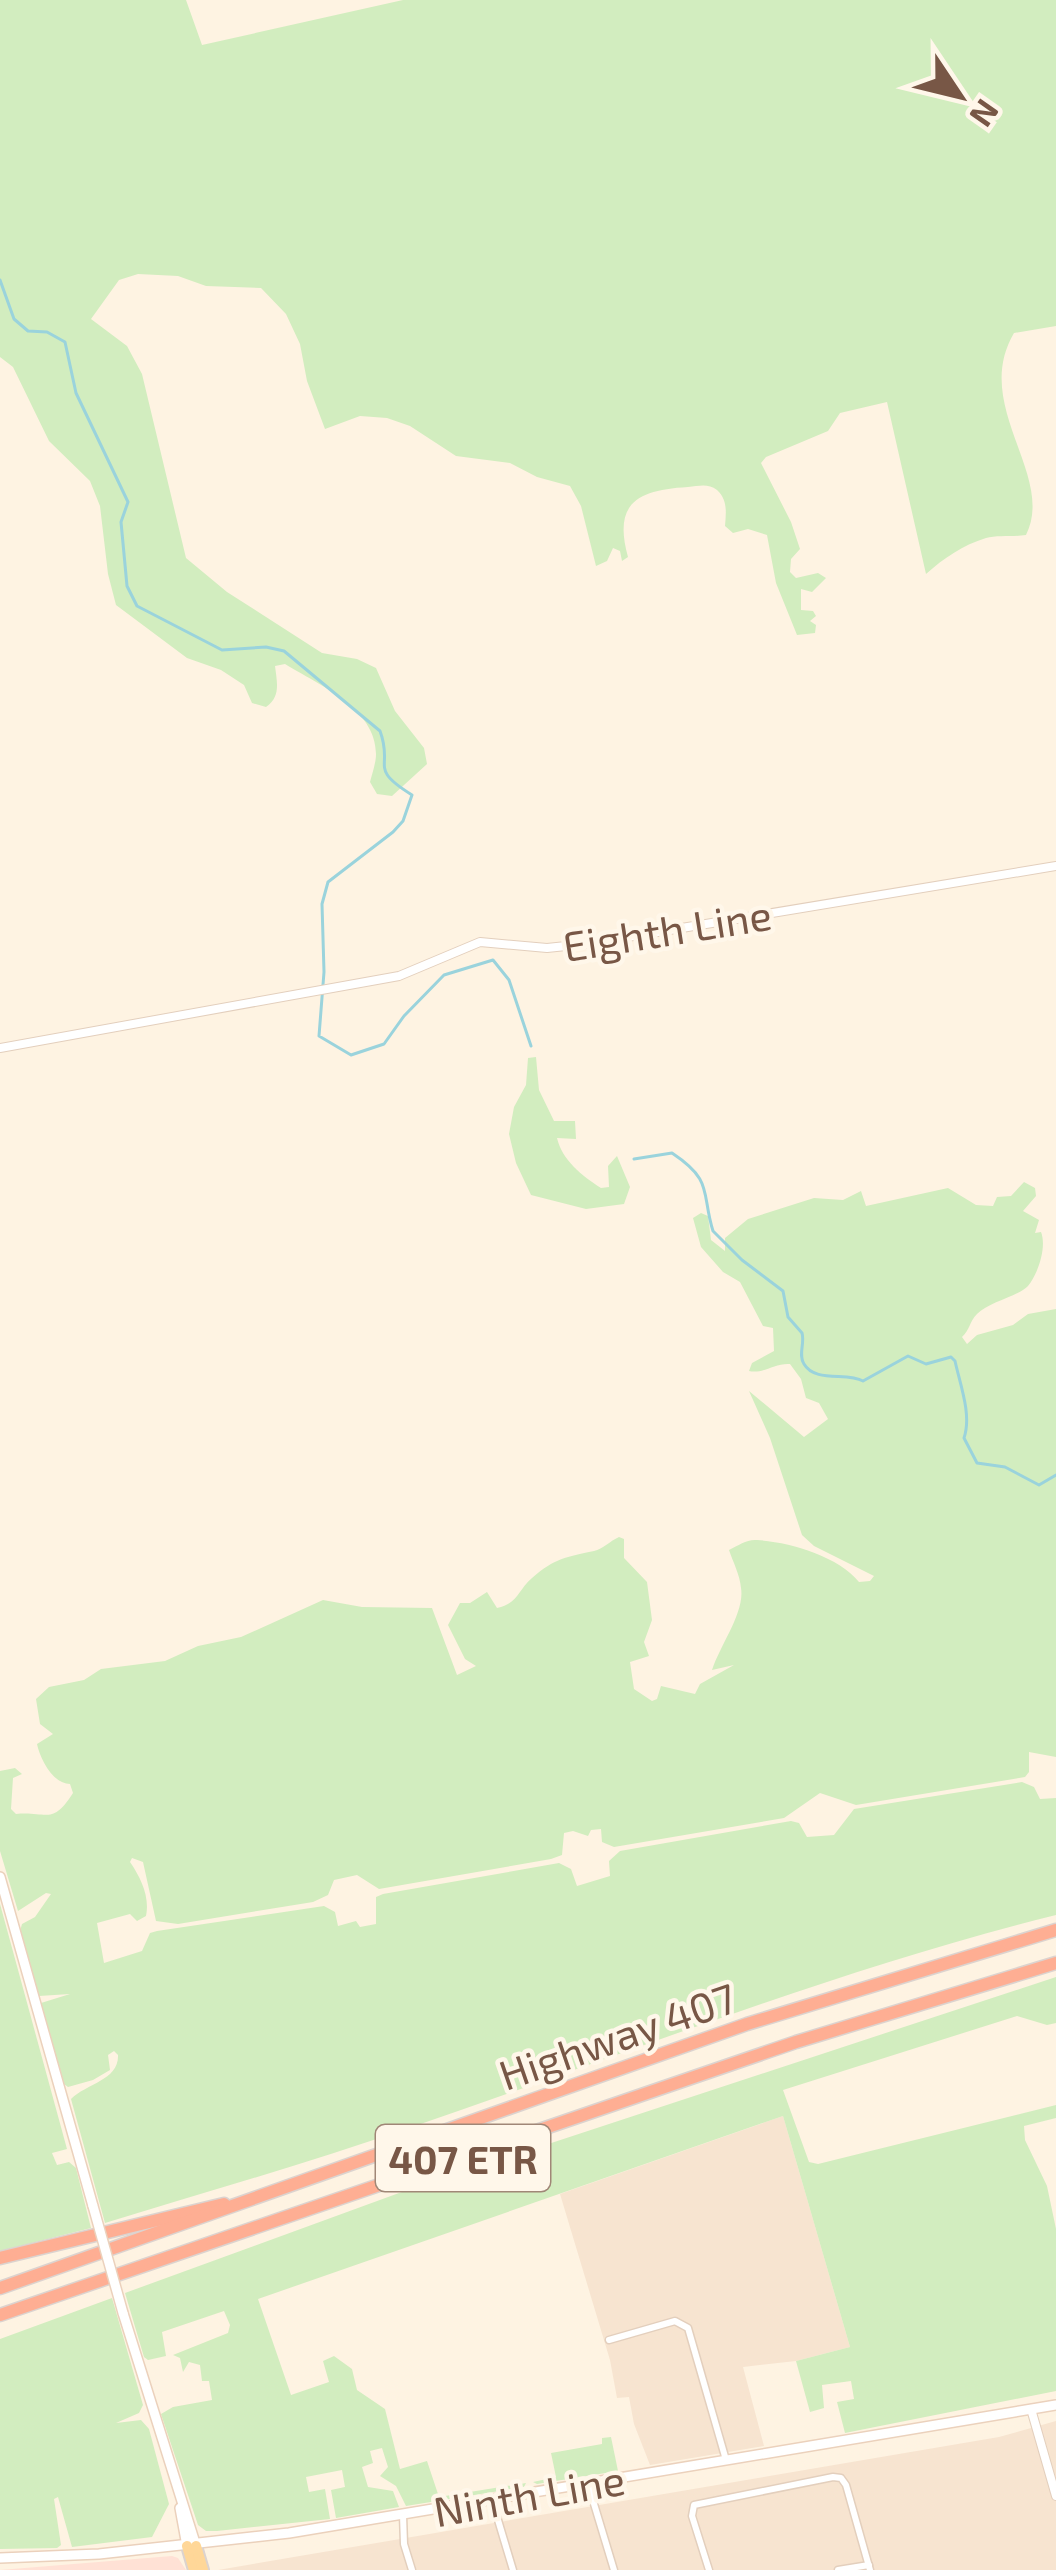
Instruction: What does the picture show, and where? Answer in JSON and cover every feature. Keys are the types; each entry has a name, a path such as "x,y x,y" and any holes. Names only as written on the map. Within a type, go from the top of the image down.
{"highway":[{"name":"Highway 407","path":"0,2288 855,1988 1056,1930"},
{"name":"Highway 407","path":"0,2320 796,2042 1056,1964"},
{"path":"0,2258 209,2204 237,2203"}],"main road":[{"path":"0,1876 123,2313 203,2570"},
{"name":"Ninth Line","path":"0,2558 192,2546 1056,2405"},
{"path":"192,2546 194,2570"}],"street":[{"name":"Eighth Line","path":"0,1048 328,991 417,971 480,942 547,949 585,944 1056,866"},
{"path":"609,2340 675,2321 688,2328 726,2460"},
{"path":"1031,2409 1056,2496"},
{"path":"709,2570 692,2516 694,2505 833,2476 846,2485 869,2568 838,2570"},
{"path":"588,2484 614,2570"},
{"path":"492,2500 513,2570"},
{"path":"403,2515 404,2544 412,2570"}],"shaded area":[{"path":"783,2116 850,2347 796,2361 743,2367 764,2446 650,2465 629,2397 617,2398 560,2194"},
{"path":"1056,2421 1056,2570 218,2570 999,2437"},
{"path":"172,2556 186,2570 0,2570"}],"green space":[{"path":"0,0 186,0 202,45 403,0 1056,0 1056,326 1014,333 1003,360 1007,413 1031,488 1026,535 978,541 926,574 887,402 840,413 828,431 761,463 800,549 791,559 790,572 796,578 818,573 826,578 812,592 801,589 801,610 813,611 816,616 810,621 816,625 815,633 797,635 776,583 767,535 748,529 733,533 725,526 725,502 714,488 670,489 643,496 633,503 624,524 628,557 622,561 620,551 613,548 607,561 596,566 581,506 570,486 510,463 456,456 410,426 387,418 360,416 325,429 307,381 300,344 286,314 261,288 206,286 178,276 138,274 119,280 91,319 127,346 142,374 186,558 227,592 322,653 376,668 395,711 424,748 427,764 392,796 377,794 370,782 376,757 373,738 367,723 343,700 285,664 275,666 277,689 271,703 266,707 252,703 244,685 221,670 187,658 116,605 100,506 90,481 49,441 13,367 0,357"},
{"path":"536,1057 539,1090 554,1121 575,1121 576,1139 557,1138 563,1153 601,1188 609,1187 608,1166 617,1156 630,1187 624,1204 586,1209 531,1195 509,1134 514,1107 526,1085 528,1058"},
{"path":"1024,1182 1035,1188 1036,1196 1023,1211 1039,1220 1035,1233 1041,1232 1043,1245 1038,1268 1024,1290 977,1314 962,1337 967,1344 977,1335 1013,1325 1028,1314 1056,1309 1056,1757 1029,1752 1025,1777 856,1805 820,1793 784,1818 614,1847 602,1842 601,1829 591,1830 588,1836 573,1831 564,1833 562,1855 551,1859 379,1889 357,1875 334,1880 328,1895 313,1902 178,1924 156,1921 143,1862 132,1858 146,1895 146,1916 137,1921 130,1914 97,1923 104,1963 142,1951 150,1933 157,1931 324,1906 335,1912 338,1926 356,1921 360,1927 376,1924 376,1897 383,1894 559,1863 571,1869 577,1886 610,1876 609,1861 620,1851 791,1821 799,1823 807,1837 834,1835 854,1809 1022,1782 1034,1787 1040,1799 1056,1798 1056,1915 811,1987 371,2141 105,2223 71,2099 108,2076 118,2055 114,2051 108,2055 110,2070 93,2080 64,2084 41,2003 70,1994 39,1996 20,1931 51,1894 18,1911 0,1851 0,1771 15,1768 22,1774 13,1778 11,1809 16,1814 54,1813 73,1793 70,1784 53,1775 41,1757 37,1744 53,1734 40,1724 36,1699 49,1687 84,1680 101,1669 165,1661 198,1646 241,1637 323,1600 362,1607 432,1608 457,1675 476,1666 465,1659 448,1625 460,1603 470,1603 487,1592 497,1608 504,1606 547,1566 597,1550 619,1537 624,1539 624,1558 647,1582 652,1620 644,1642 649,1656 630,1662 634,1689 652,1701 661,1686 695,1694 700,1684 734,1665 712,1670 741,1597 729,1550 753,1540 784,1544 826,1558 859,1582 874,1576 814,1546 802,1535 749,1391 804,1437 828,1419 819,1403 806,1398 790,1364 749,1371 752,1363 774,1351 773,1328 763,1326 740,1282 723,1272 701,1247 693,1218 701,1213 708,1216 711,1240 725,1251 725,1238 748,1219 814,1198 843,1200 861,1191 866,1206 948,1188 976,1205 993,1206 997,1197 1011,1196"},
{"path":"0,1904 67,2149 52,2153 57,2165 69,2162 76,2168 91,2228 0,2251"},
{"path":"1056,1977 1056,2023 1017,2016 783,2090 809,2162 818,2164 1056,2105 1056,2118 1024,2126 1025,2140 1047,2186 1056,2229 1056,2391 845,2433 837,2402 854,2399 851,2381 822,2385 824,2408 810,2412 796,2361 850,2347 783,2116 258,2299 291,2395 329,2382 323,2361 334,2356 352,2369 357,2390 385,2409 400,2469 427,2461 439,2497 526,2483 524,2487 406,2506 396,2486 380,2476 388,2467 382,2448 370,2451 373,2463 362,2467 368,2487 393,2491 399,2507 336,2518 331,2490 345,2487 342,2470 306,2477 309,2492 325,2489 330,2519 217,2531 198,2525 161,2414 212,2400 200,2365 189,2362 183,2372 180,2358 173,2355 228,2333 230,2325 224,2311 162,2332 166,2356 148,2360 125,2293 399,2193"},
{"path":"112,2298 143,2405 139,2413 116,2423 141,2420 149,2429 169,2504 152,2537 72,2547 58,2497 54,2499 61,2545 0,2549 0,2339"},
{"path":"611,2437 618,2471 533,2482 556,2477 551,2453 602,2444 602,2438"}],"waterway":[{"path":"0,280 14,319 28,331 47,332 65,342 76,393 128,502 121,522 127,586 137,606 222,650 266,647 284,651 380,731 386,772 412,795 403,821 393,832 328,882 322,904 319,1036 351,1055 384,1044 444,975 493,960 509,980 531,1046"},
{"path":"634,1159 672,1153 694,1172 704,1188 713,1231 783,1291 788,1317 802,1333 802,1357 809,1370 863,1381 908,1356 926,1364 951,1357 964,1400 964,1438 977,1463 1005,1467 1039,1485 1056,1475"}]}
